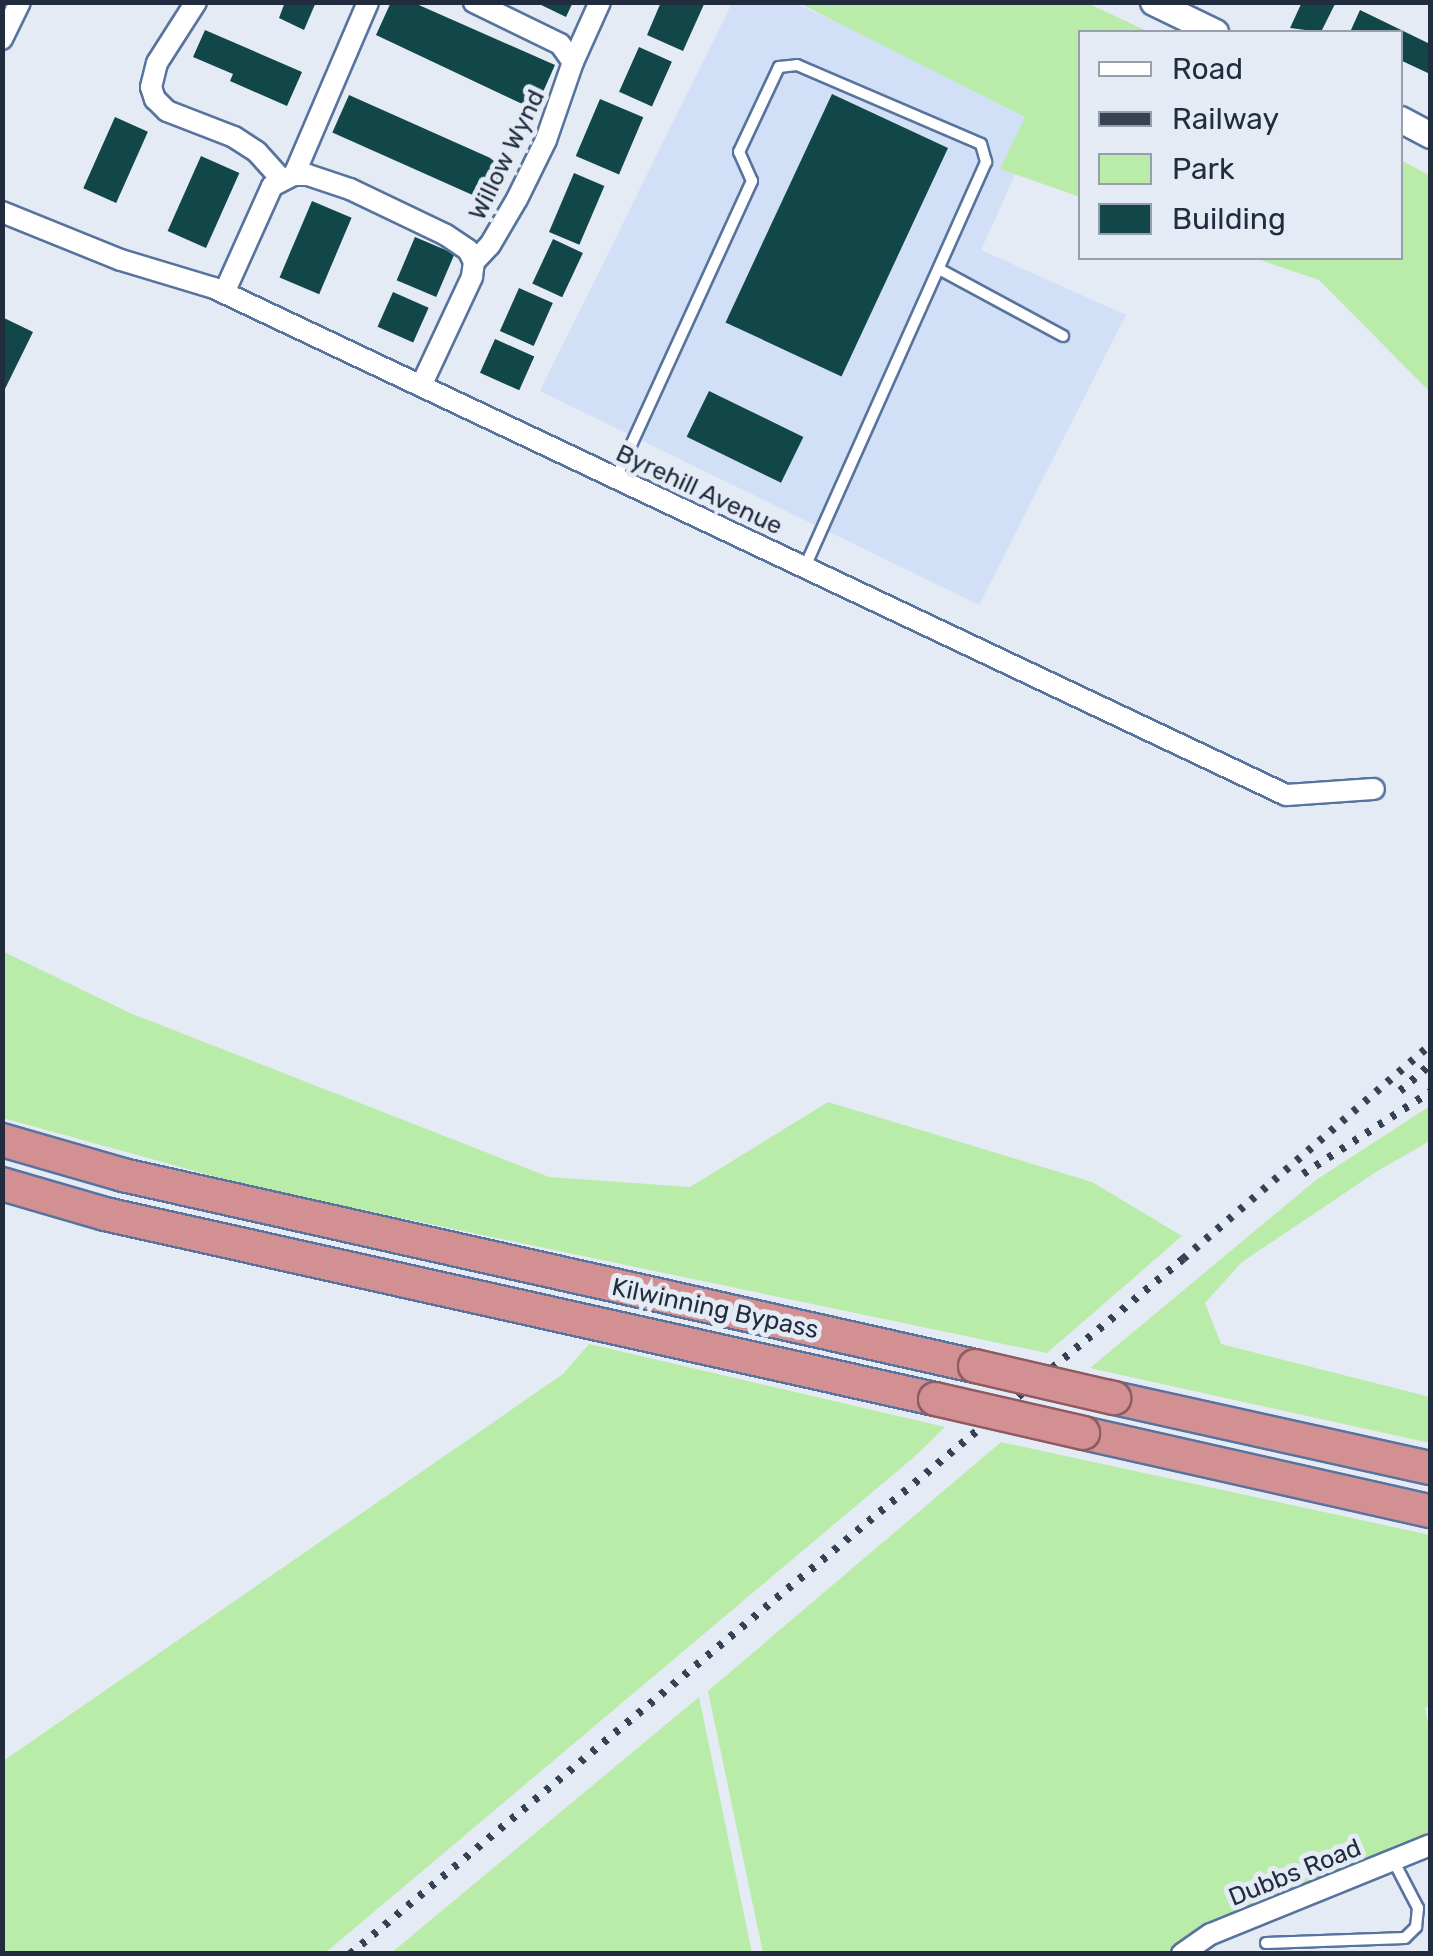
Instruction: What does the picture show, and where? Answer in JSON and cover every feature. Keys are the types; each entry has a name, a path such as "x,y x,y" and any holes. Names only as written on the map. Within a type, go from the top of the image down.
{"highway":[{"name":"Kilwinning Bypass","path":"2,1140 122,1175 1430,1468"},
{"name":"Kilwinning Bypass","path":"2,1184 105,1214 1430,1511"}],"street":[{"path":"2,39 20,2"},
{"path":"196,2 157,63 151,87 155,100 168,112 234,137 287,177"},
{"path":"287,177 368,2"},
{"path":"474,2 560,44 573,62"},
{"name":"Willow Wynd","path":"421,386 472,276 474,262 490,245 532,170 600,2"},
{"path":"1153,2 1211,30"},
{"path":"1403,122 1430,135"},
{"path":"224,292 272,186 287,177 308,175 350,189 468,250 474,262"},
{"name":"Byrehill Avenue","path":"2,212 121,260 224,292 1286,795 1374,790"},
{"name":"Dubbs Road","path":"1182,1954 1210,1934 1430,1845"}],"lane":[{"path":"616,478 752,181 739,152 779,67 797,65 980,144 986,162 805,568"},
{"path":"939,269 1063,336"},
{"path":"1266,1943 1405,1938 1416,1928 1418,1908 1394,1860"}],"shaded area":[{"path":"732,3 794,3 1038,111 1015,175 981,250 1126,315 979,605 540,391"}],"green space":[{"path":"799,3 1087,3 1145,30 1078,30 1078,196 1000,169 1025,117"},
{"path":"1403,161 1430,176 1430,392 1319,280 1260,260 1403,260"},
{"path":"2,951 130,1013 549,1177 690,1187 828,1102 1092,1182 1182,1236 1047,1353 253,1187 3,1118"},
{"path":"1430,1106 1430,1141 1379,1170 1242,1262 1205,1303 1221,1344 1430,1397 1430,1443 1090,1368 1316,1180"},
{"path":"589,1344 945,1427 325,1953 3,1953 3,1761 563,1374"},
{"path":"1001,1442 1430,1535 1430,1706 1425,1708 1430,1733 1430,1833 1203,1926 1166,1953 763,1953 708,1691"},
{"path":"699,1697 752,1953 391,1953"}],"building":[{"path":"285,2 316,2 304,30 279,18"},
{"path":"391,2 412,2 555,65 535,110 376,35"},
{"path":"535,2 573,2 566,17"},
{"path":"661,2 705,2 683,51 647,35"},
{"path":"1302,2 1336,2 1322,30 1290,28"},
{"path":"1360,10 1401,30 1351,30"},
{"path":"205,30 302,72 287,106 230,81 233,74 193,57"},
{"path":"1403,31 1430,44 1430,74 1403,61"},
{"path":"639,47 672,62 652,106 619,92"},
{"path":"832,94 948,148 842,376 726,322"},
{"path":"349,95 509,166 492,204 332,132"},
{"path":"600,99 643,117 619,174 576,156"},
{"path":"115,117 148,132 116,203 83,188"},
{"path":"201,156 239,173 206,248 168,231"},
{"path":"574,173 604,186 579,245 549,232"},
{"path":"312,201 352,218 319,294 280,277"},
{"path":"415,237 455,254 436,297 397,280"},
{"path":"553,239 583,253 562,297 532,283"},
{"path":"519,288 553,303 534,346 500,331"},
{"path":"393,292 429,308 413,343 378,327"},
{"path":"2,317 33,332 2,395"},
{"path":"495,339 534,356 519,390 480,373"},
{"path":"709,391 803,437 781,483 687,437"}],"railway":[{"path":"350,1954 1183,1259 1430,1045"},
{"path":"1400,1091 1430,1065"},
{"path":"1303,1174 1430,1092"}]}
